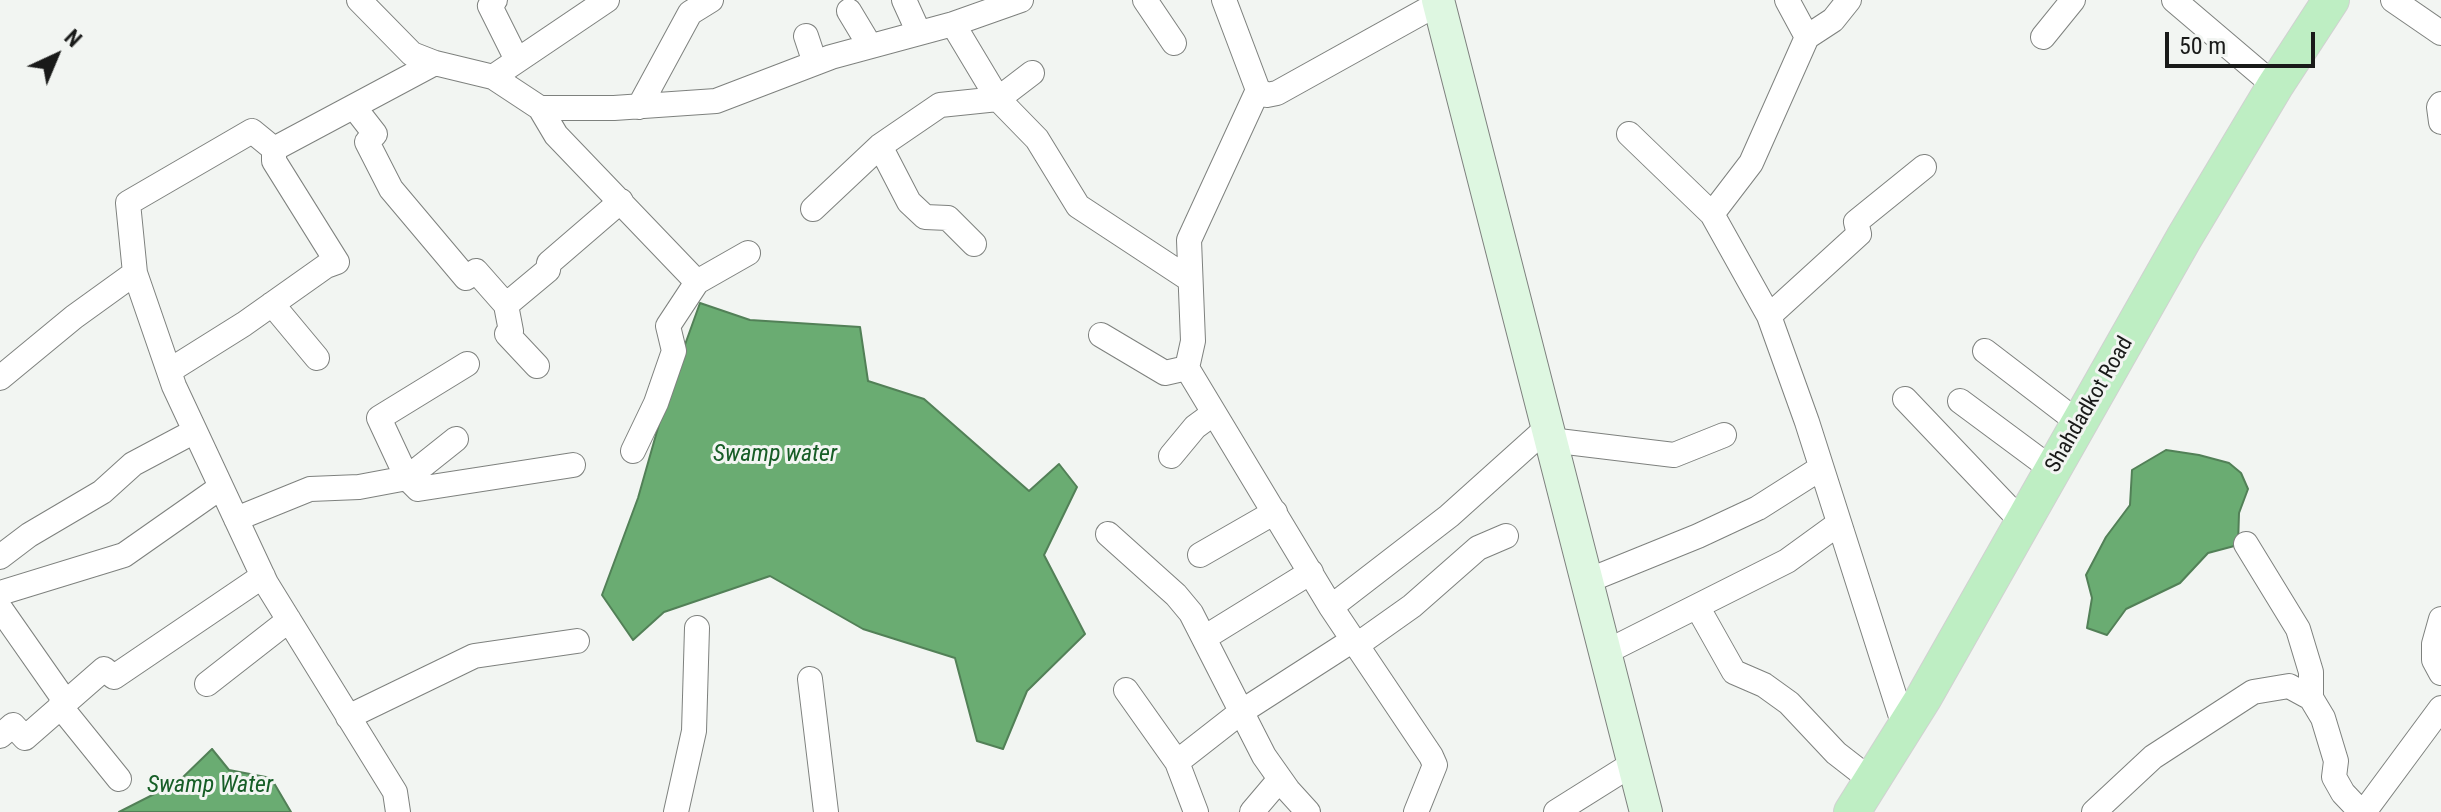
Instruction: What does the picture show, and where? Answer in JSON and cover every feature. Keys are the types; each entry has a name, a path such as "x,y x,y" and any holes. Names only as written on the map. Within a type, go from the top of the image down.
{"main road":[{"name":"Shahdadkot Road","path":"1852,812 1905,729 2184,238 2275,86 2331,0"},
{"path":"1439,2 1646,812"}],"street":[{"path":"359,0 412,54 493,77 540,108 556,135 697,282"},
{"path":"495,0 490,6 517,60"},
{"path":"493,77 607,0"},
{"path":"639,107 690,13 711,0"},
{"path":"904,0 919,33"},
{"path":"540,108 639,107 716,101 815,63 953,24 1021,0"},
{"path":"1145,0 1174,43"},
{"path":"1224,0 1258,90 1267,95 1277,93 1439,2"},
{"path":"1787,0 1807,37"},
{"path":"1712,214 1751,163 1807,37 1833,20 1849,0"},
{"path":"2043,37 2073,0"},
{"path":"2174,0 2275,86"},
{"path":"2393,0 2441,33"},
{"path":"849,11 870,46"},
{"path":"953,24 998,99 1037,139 1078,206 1189,279"},
{"path":"806,36 815,63"},
{"path":"274,149 435,63"},
{"path":"813,209 880,146 940,105 998,99 1032,73"},
{"path":"1258,90 1189,240 1193,341 1187,368 1331,607 1435,765 1416,812"},
{"path":"2441,104 2441,122"},
{"path":"354,107 375,134 367,142 391,189 466,278 476,271 506,305 511,331 507,334 537,366"},
{"path":"274,149 252,131 128,203 135,273 169,371 263,576 395,792 398,812"},
{"path":"1629,134 1712,214 1769,316 1905,729"},
{"path":"880,146 909,202 925,217 948,218 974,244"},
{"path":"169,371 326,266 337,262 274,161 274,149"},
{"path":"1769,316 1859,234 1856,222 1924,167"},
{"path":"506,305 621,201"},
{"path":"633,451 656,403 674,351 668,326 697,282 748,253"},
{"path":"1,373 135,273"},
{"path":"272,304 317,358"},
{"path":"1101,335 1165,373 1187,368"},
{"path":"1985,351 2079,423"},
{"path":"467,364 379,418 407,478 418,489 573,465"},
{"path":"1905,399 2023,523"},
{"path":"1960,401 2053,470"},
{"path":"1171,456 1195,427 1214,413"},
{"path":"0,557 29,535 102,492 133,464 195,431"},
{"path":"1331,607 1449,516 1548,434 1674,455 1724,435"},
{"path":"236,519 310,489 359,487 407,478 456,439"},
{"path":"1587,581 1746,513 1791,489 1821,468"},
{"path":"0,593 124,555 221,487"},
{"path":"1200,555 1275,512"},
{"path":"1606,652 1787,561 1838,524"},
{"path":"1108,534 1176,595 1191,613 1264,756 1308,812"},
{"path":"1177,762 1241,712 1412,606 1478,548 1506,536"},
{"path":"2246,544 2298,629 2311,672 2311,698"},
{"path":"1204,638 1311,572"},
{"path":"0,736 13,725 25,738 104,669 114,677 263,576"},
{"path":"0,608 63,704 119,779"},
{"path":"1698,608 1734,672 1764,685 1789,703 1836,753 1872,781"},
{"path":"2441,619 2434,644 2434,660 2441,673"},
{"path":"207,684 289,620"},
{"path":"676,812 694,731 697,628"},
{"path":"348,717 474,656 577,641"},
{"path":"810,679 826,812"},
{"path":"2094,812 2153,757 2253,692 2289,686 2311,698 2323,718 2336,761 2334,777 2343,793 2362,812 2441,708"},
{"path":"1126,690 1177,762 1196,812"},
{"path":"1556,812 1634,763"},
{"path":"1252,812 1280,779"}],"water":[{"name":"Swamp water","path":"700,303 750,320 860,327 868,381 924,399 1029,491 1059,464 1077,487 1044,555 1085,634 1027,691 1003,749 977,741 955,658 863,629 770,576 664,612 633,640 602,595 638,498 669,389"},
{"path":"2166,450 2229,463 2241,473 2248,489 2239,513 2238,545 2208,553 2180,583 2126,609 2107,635 2087,628 2092,598 2086,575 2106,537 2130,505 2132,470"},
{"name":"Swamp Water","path":"212,749 229,770 271,778 291,812 119,812 178,782"}]}
